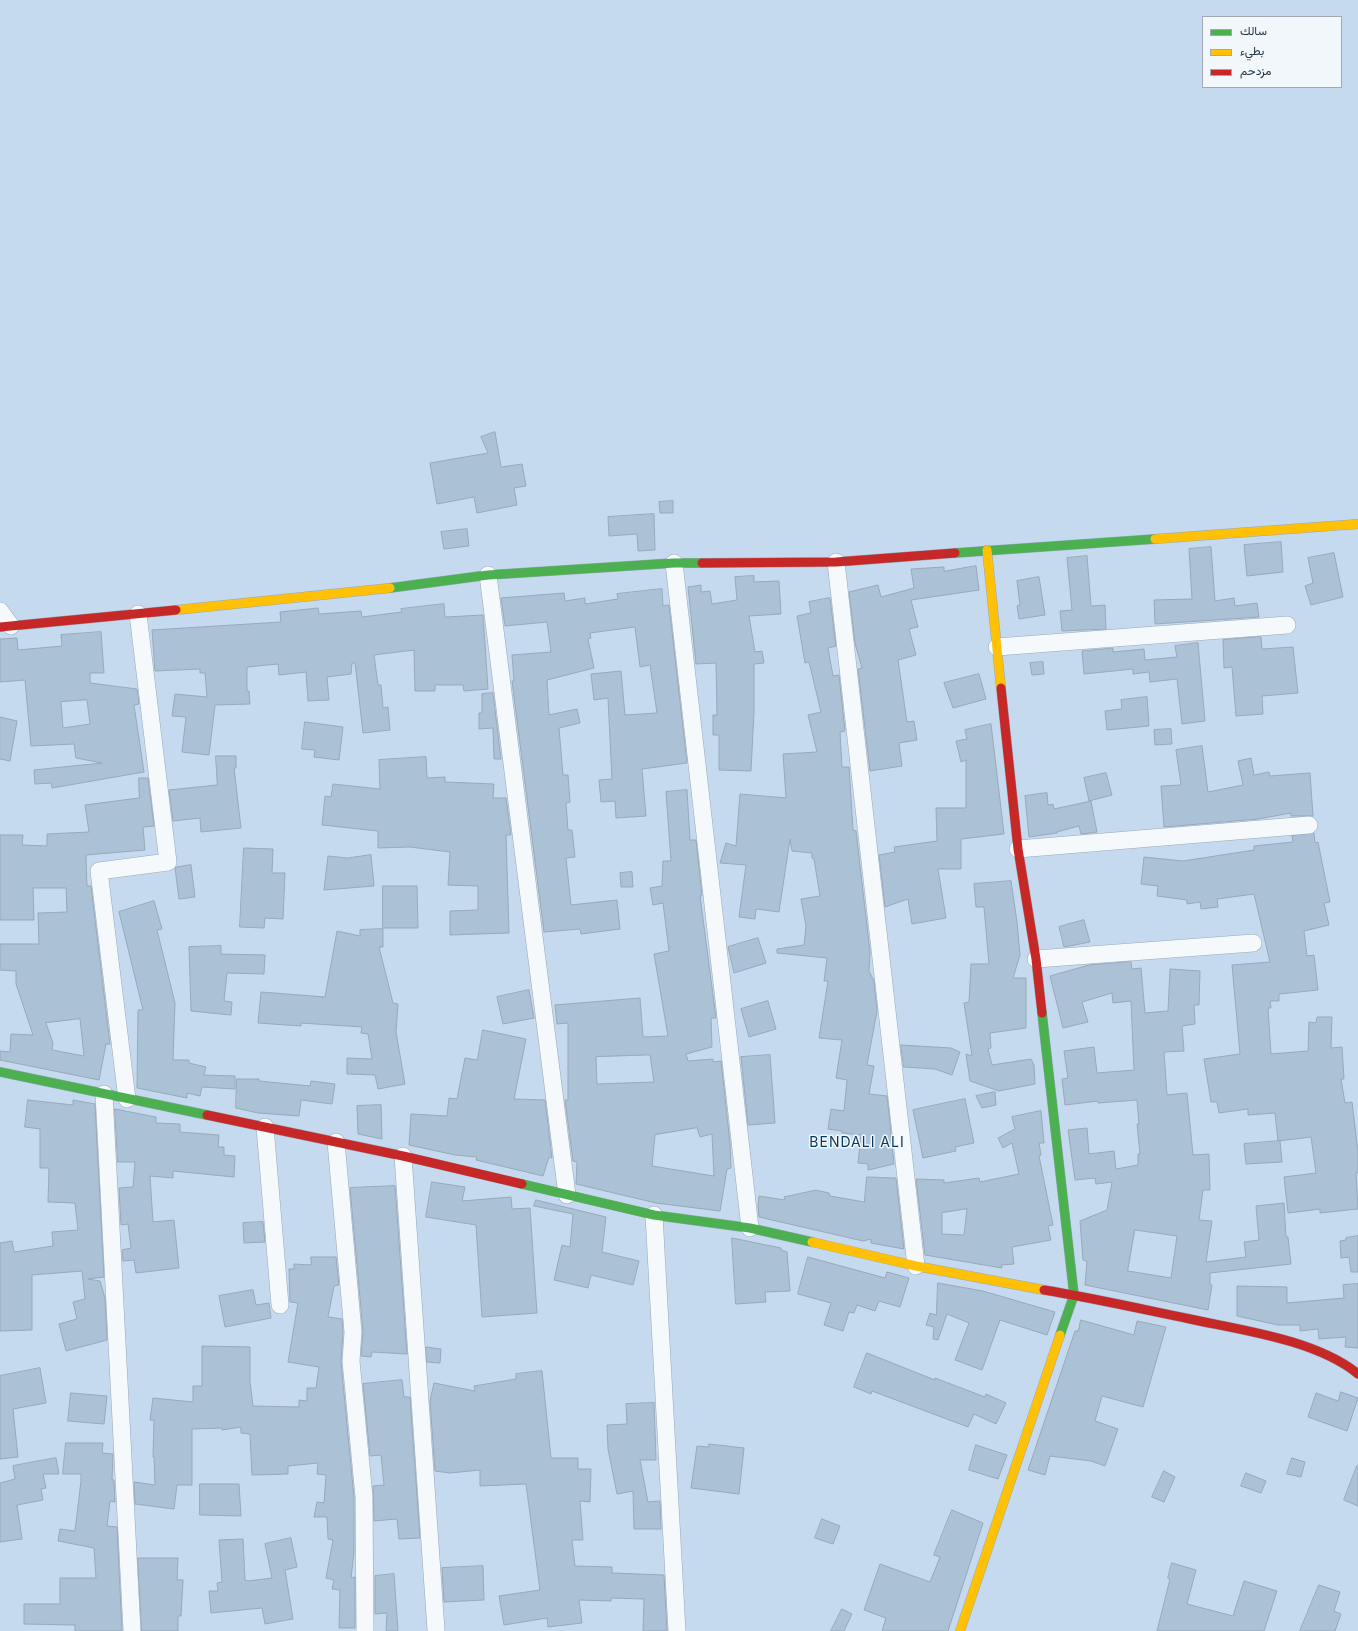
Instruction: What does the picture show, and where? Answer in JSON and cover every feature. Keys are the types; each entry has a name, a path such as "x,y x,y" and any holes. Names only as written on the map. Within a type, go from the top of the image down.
{"street":[{"path":"0,612 5,626 138,614 425,584 488,574 674,563 836,562 1358,524"},
{"path":"960,1631 1074,1295 1036,959 1018,849 987,550"},
{"path":"836,562 916,1266"},
{"path":"674,563 750,1228"},
{"path":"488,574 567,1195"},
{"path":"127,1099 99,871 168,862 138,614"},
{"path":"997,648 1287,625"},
{"path":"1018,849 1309,825"},
{"path":"1036,959 1253,943"},
{"path":"0,1072 403,1156 654,1215 750,1228 916,1266 1074,1295 1272,1336 1317,1351 1352,1369 1358,1374"},
{"path":"104,1094 132,1631"},
{"path":"264,1127 280,1304"},
{"path":"336,1142 353,1332 351,1361 364,1497 365,1631"},
{"path":"403,1156 436,1630"},
{"path":"654,1215 677,1631"}],"building":[{"path":"495,432 501,467 522,464 526,486 514,488 517,505 477,513 474,497 437,504 430,463 488,453 481,437"},
{"path":"673,501 673,513 660,513 659,502"},
{"path":"654,514 655,550 638,551 637,534 609,536 608,517"},
{"path":"467,529 469,546 444,549 441,532"},
{"path":"1281,542 1283,572 1247,576 1244,545"},
{"path":"1211,547 1215,601 1234,598 1235,606 1257,603 1259,617 1155,624 1154,600 1192,599 1189,549"},
{"path":"1334,553 1343,597 1311,605 1305,586 1313,583 1308,558"},
{"path":"1087,556 1091,606 1105,605 1106,629 1062,631 1060,611 1072,610 1067,558"},
{"path":"976,566 979,590 911,600 918,627 909,629 916,655 898,660 907,722 914,721 917,740 899,743 902,766 870,771 858,669 862,668 855,643 849,592 878,585 881,597 914,588 911,569 944,567 944,571"},
{"path":"754,576 754,582 779,581 781,614 749,616 755,652 762,651 764,663 754,664 754,712 751,771 719,770 719,735 713,735 713,715 717,715 716,663 696,664 688,587 701,585 701,592 710,591 712,604 737,600 735,577"},
{"path":"1039,577 1045,615 1019,619 1017,606 1020,605 1017,581"},
{"path":"662,589 663,606 669,605 687,763 642,769 646,816 616,818 615,801 601,802 599,780 612,779 608,698 594,700 591,674 621,671 625,715 657,713 650,665 640,667 635,627 590,633 591,638 588,639 594,668 547,680 549,715 577,709 580,723 559,728 563,775 568,775 570,802 566,803 568,830 572,830 575,857 566,858 571,905 617,900 620,929 581,934 580,929 544,932 512,681 514,681 512,655 551,652 547,622 505,626 501,598 564,593 565,601 585,598 585,604 618,599 617,594"},
{"path":"830,598 836,646 828,648 833,676 839,675 845,731 840,732 842,767 849,767 853,830 856,831 870,952 869,971 874,981 877,1011 867,1065 874,1066 869,1094 887,1096 891,1133 890,1145 892,1145 894,1164 868,1170 868,1164 858,1163 861,1135 842,1133 842,1131 828,1129 831,1109 844,1111 847,1080 836,1078 842,1040 819,1038 828,981 824,981 827,958 777,953 777,949 804,945 806,926 801,899 820,896 812,853 792,851 790,839 779,912 756,909 755,919 739,917 746,865 720,863 726,843 736,846 740,794 786,798 783,754 817,752 808,715 821,712 809,662 805,663 797,616 811,613 809,602"},
{"path":"444,604 445,617 483,615 488,689 464,691 463,685 435,685 435,691 415,691 414,650 374,655 378,685 381,685 383,708 388,707 390,730 363,733 355,663 352,663 351,674 327,677 329,700 308,701 306,672 279,675 278,664 247,667 247,691 249,691 250,704 215,705 209,755 182,752 186,717 172,716 175,694 207,697 205,673 200,673 200,669 155,671 152,630 281,622 280,612 318,608 319,614 361,611 362,617 402,612 401,609"},
{"path":"101,632 104,673 90,673 90,683 137,689 139,704 134,705 144,772 52,788 51,783 35,784 34,770 102,763 76,758 74,744 31,746 25,680 0,682 0,639 17,638 18,650 62,646 61,635","holes":["87,700 90,724 63,728 61,702"]},
{"path":"1261,637 1262,649 1293,647 1298,693 1262,696 1263,714 1236,716 1232,667 1224,668 1223,640"},
{"path":"1198,643 1205,721 1182,724 1177,679 1150,682 1149,672 1133,674 1133,669 1084,674 1082,651 1113,648 1113,652 1144,649 1145,660 1177,657 1175,646"},
{"path":"1043,662 1044,674 1032,675 1030,663"},
{"path":"979,674 986,699 953,708 944,683"},
{"path":"493,693 501,759 494,759 493,728 479,729 479,713 482,713 482,694"},
{"path":"1147,697 1149,726 1107,730 1105,711 1122,709 1121,700"},
{"path":"0,717 17,721 10,761 0,759"},
{"path":"305,722 343,727 339,760 314,757 315,750 302,749"},
{"path":"991,724 1004,834 961,839 961,869 938,869 946,918 912,924 908,899 885,907 879,855 895,852 894,847 937,841 936,808 966,808 966,760 961,762 956,741 967,739 965,730"},
{"path":"1171,729 1172,744 1155,745 1154,730"},
{"path":"1202,746 1208,792 1243,785 1238,761 1251,758 1254,775 1269,772 1270,776 1310,773 1313,816 1291,816 1291,813 1258,819 1164,827 1161,786 1181,785 1176,750"},
{"path":"216,756 236,756 236,768 234,768 241,828 201,832 200,818 173,821 169,790 217,785"},
{"path":"426,757 427,778 445,777 445,782 494,784 493,798 506,798 511,835 506,835 509,933 450,935 450,911 478,910 478,886 448,885 450,852 410,847 378,848 378,831 322,825 325,796 331,797 333,784 380,789 379,760"},
{"path":"1106,773 1112,795 1089,801 1084,778"},
{"path":"139,778 148,778 154,826 143,827 145,850 86,855 87,886 91,886 110,1044 106,1044 99,1080 0,1060 0,1051 10,1052 11,1034 33,1035 16,984 16,971 0,970 0,944 39,944 38,913 67,912 66,888 33,888 34,920 0,920 0,835 23,835 22,845 47,846 47,834 89,832 85,805 139,798","holes":["80,1019 84,1056 52,1050 53,1043 46,1023"]},
{"path":"687,790 690,840 696,840 702,896 700,896 716,1018 711,1018 712,1047 686,1054 688,1061 713,1059 713,1062 721,1061 730,1143 731,1168 727,1169 720,1211 656,1203 576,1184 577,1162 573,1161 565,1100 568,1100 568,1023 557,1024 555,1005 640,998 643,1037 668,1036 654,954 669,951 663,903 653,905 650,888 662,886 663,861 671,861 666,792","holes":["650,1055 654,1082 597,1084 596,1057","697,1128 700,1137 712,1134 714,1176 652,1166 655,1135"]},
{"path":"1047,793 1048,805 1053,804 1054,809 1091,801 1097,832 1081,834 1079,826 1057,833 1029,837 1025,796"},
{"path":"1314,833 1315,843 1318,842 1330,902 1324,903 1329,925 1304,931 1307,956 1314,955 1318,990 1279,994 1279,1001 1270,1001 1271,1008 1268,1008 1271,1054 1308,1051 1309,1022 1316,1023 1317,1017 1332,1017 1331,1048 1342,1047 1344,1079 1341,1079 1345,1103 1352,1102 1358,1152 1358,1173 1356,1173 1358,1209 1320,1213 1320,1209 1288,1213 1284,1177 1316,1173 1311,1137 1278,1141 1275,1113 1248,1115 1248,1109 1219,1113 1217,1102 1211,1102 1204,1059 1240,1054 1232,965 1270,962 1254,894 1217,899 1218,907 1201,909 1200,902 1187,904 1187,900 1157,896 1158,886 1141,884 1144,857 1183,861 1254,850 1254,846 1293,842 1292,836"},
{"path":"244,848 273,849 272,873 285,873 283,919 265,918 264,928 240,927"},
{"path":"371,855 374,886 324,890 328,856 347,858"},
{"path":"191,865 195,897 179,899 175,868"},
{"path":"632,872 633,887 621,887 620,873"},
{"path":"1011,881 1020,955 1013,978 1026,978 1026,1028 990,1033 991,1048 988,1049 992,1065 1031,1059 1034,1065 1035,1084 999,1091 970,1081 966,1054 972,1056 964,1003 969,1002 971,964 989,964 984,907 976,907 974,884"},
{"path":"383,886 417,886 418,928 383,928"},
{"path":"154,901 162,929 157,930 175,1003 173,1060 189,1060 189,1063 206,1067 204,1075 235,1076 235,1089 202,1087 200,1096 187,1093 187,1098 137,1088 138,1010 143,1010 119,912"},
{"path":"1084,920 1090,942 1064,947 1059,927"},
{"path":"383,929 383,947 379,947 393,1003 398,1004 396,1032 405,1084 378,1089 375,1075 347,1074 347,1058 372,1059 368,1034 361,1033 362,1027 301,1023 301,1026 258,1023 261,992 325,997 337,931 360,936 360,930"},
{"path":"758,938 766,963 734,973 728,947"},
{"path":"221,946 221,954 265,955 264,974 227,973 224,1001 232,1002 231,1015 191,1011 189,947"},
{"path":"1131,962 1132,969 1141,968 1145,1013 1168,1011 1170,969 1200,971 1199,1005 1194,1005 1195,1024 1182,1026 1184,1051 1164,1052 1167,1095 1187,1093 1193,1155 1209,1154 1210,1190 1203,1190 1199,1220 1212,1221 1206,1262 1246,1257 1244,1242 1259,1240 1256,1206 1284,1203 1286,1237 1288,1237 1291,1264 1210,1273 1210,1285 1212,1285 1208,1310 1085,1285 1087,1261 1083,1260 1080,1221 1107,1210 1112,1182 1096,1184 1095,1178 1075,1180 1068,1130 1087,1128 1089,1154 1114,1151 1116,1169 1138,1165 1138,1154 1140,1154 1137,1124 1139,1124 1137,1100 1098,1103 1098,1101 1065,1105 1062,1079 1068,1078 1064,1051 1094,1047 1097,1073 1134,1070 1131,1001 1113,1003 1112,993 1082,1002 1088,1022 1063,1028 1050,976 1089,965","holes":["1135,1230 1177,1236 1171,1278 1128,1271"]},
{"path":"529,990 534,1018 503,1024 497,997"},
{"path":"768,1001 776,1029 749,1037 741,1009"},
{"path":"483,1030 526,1039 514,1099 545,1100 552,1158 549,1157 543,1176 476,1160 477,1157 455,1155 409,1145 411,1114 447,1116 449,1098 457,1099 465,1058 477,1060"},
{"path":"901,1045 951,1048 960,1052 952,1075 935,1069 904,1067"},
{"path":"770,1055 775,1123 748,1125 741,1057"},
{"path":"237,1079 259,1079 259,1081 310,1086 311,1081 335,1084 332,1104 301,1100 299,1116 258,1113 236,1108"},
{"path":"995,1092 996,1105 982,1108 976,1096"},
{"path":"965,1099 974,1143 955,1147 956,1151 923,1158 913,1110"},
{"path":"28,1100 73,1105 73,1100 95,1104 104,1277 88,1279 100,1281 105,1298 107,1340 66,1351 59,1324 77,1319 73,1302 85,1299 82,1271 32,1275 32,1330 0,1331 0,1243 12,1241 14,1252 53,1246 52,1232 78,1230 75,1203 48,1202 49,1168 40,1168 40,1129 25,1127"},
{"path":"381,1105 382,1139 358,1134 357,1106"},
{"path":"115,1109 156,1117 156,1123 180,1124 180,1132 219,1135 218,1147 224,1147 224,1155 235,1156 234,1177 173,1171 173,1178 150,1176 153,1222 174,1220 179,1268 136,1273 134,1260 123,1261 122,1250 131,1248 128,1224 121,1225 119,1188 133,1187 135,1162 118,1162"},
{"path":"1041,1111 1044,1143 1039,1143 1041,1155 1039,1156 1053,1225 1048,1226 1051,1240 1012,1247 1014,1264 1001,1265 1002,1268 925,1255 916,1179 944,1180 944,1183 979,1178 980,1182 1019,1174 1012,1143 1003,1148 998,1138 1015,1129 1012,1117","holes":["967,1209 964,1235 942,1234 942,1213"]},
{"path":"1280,1141 1282,1162 1246,1164 1244,1144"},
{"path":"867,1177 896,1178 904,1249 871,1243 871,1239 863,1241 759,1217 759,1196 785,1200 784,1197 816,1190 829,1193 830,1196 864,1202"},
{"path":"432,1182 465,1187 462,1201 511,1197 512,1209 530,1208 537,1313 482,1317 476,1225 426,1217"},
{"path":"395,1186 407,1354 372,1352 371,1357 361,1356 363,1331 350,1188"},
{"path":"536,1200 606,1217 602,1252 639,1261 633,1285 591,1275 588,1288 554,1280 562,1245 570,1247 573,1214 534,1206"},
{"path":"263,1222 265,1242 244,1243 243,1223"},
{"path":"1358,1236 1358,1272 1351,1272 1349,1257 1341,1258 1340,1241 1346,1240 1346,1238"},
{"path":"732,1238 781,1248 781,1250 787,1252 790,1291 765,1292 766,1302 736,1304"},
{"path":"311,1257 336,1257 339,1285 334,1286 328,1317 342,1319 343,1332 341,1362 354,1498 354,1552 351,1578 355,1577 355,1628 339,1628 340,1590 332,1589 334,1580 326,1578 333,1540 328,1539 327,1517 314,1517 317,1502 324,1503 326,1475 317,1474 318,1463 288,1466 288,1474 252,1475 250,1434 241,1433 241,1427 222,1430 222,1428 192,1429 192,1485 177,1485 174,1509 135,1504 134,1482 155,1485 153,1457 154,1420 150,1420 153,1398 193,1402 193,1386 202,1386 202,1346 250,1347 250,1382 253,1406 299,1407 299,1400 307,1401 307,1388 316,1388 319,1367 288,1362 298,1303 290,1302 289,1269 294,1269 294,1264 311,1265"},
{"path":"808,1257 885,1278 887,1272 909,1278 900,1307 879,1301 875,1311 857,1305 854,1313 849,1312 843,1331 824,1325 831,1303 798,1294"},
{"path":"938,1283 983,1291 1055,1312 1047,1335 1000,1320 982,1370 955,1360 969,1323 947,1314 938,1340 933,1339 934,1327 926,1325 930,1313 936,1315"},
{"path":"1358,1284 1358,1348 1345,1347 1346,1337 1319,1339 1318,1329 1300,1331 1300,1325 1278,1325 1237,1316 1237,1286 1287,1287 1287,1303 1344,1298 1343,1285"},
{"path":"253,1290 256,1305 269,1303 271,1318 225,1327 219,1296"},
{"path":"1081,1320 1134,1335 1137,1321 1166,1327 1143,1407 1102,1396 1095,1421 1118,1429 1105,1466 1091,1461 1050,1456 1045,1475 1028,1470 1075,1331 1078,1331"},
{"path":"426,1347 441,1349 440,1363 427,1362"},
{"path":"867,1353 935,1380 935,1378 985,1397 986,1394 1006,1403 996,1424 974,1414 968,1427 872,1391 871,1394 854,1387"},
{"path":"40,1368 46,1403 13,1409 18,1457 0,1459 0,1376"},
{"path":"542,1371 551,1458 578,1458 578,1469 591,1469 590,1502 580,1501 583,1540 572,1540 575,1566 612,1567 612,1573 664,1575 667,1631 643,1631 644,1599 611,1598 611,1601 579,1600 582,1623 548,1627 547,1618 504,1625 499,1596 540,1590 526,1484 480,1486 480,1470 450,1473 435,1471 430,1401 434,1383 475,1391 474,1386 516,1379 516,1374"},
{"path":"402,1380 404,1397 410,1397 420,1538 399,1539 397,1519 374,1521 373,1486 384,1485 381,1455 370,1456 363,1384"},
{"path":"1341,1392 1358,1398 1347,1431 1308,1417 1316,1393 1338,1401"},
{"path":"71,1393 107,1396 104,1424 68,1421"},
{"path":"654,1403 656,1460 640,1460 648,1502 660,1501 661,1529 634,1529 633,1491 617,1494 608,1449 607,1425 627,1424 626,1404"},
{"path":"66,1443 103,1443 102,1453 113,1454 112,1480 114,1480 115,1502 110,1501 107,1526 117,1527 122,1631 75,1631 75,1625 24,1624 24,1604 60,1604 60,1578 96,1578 94,1548 58,1541 60,1529 75,1531 81,1481 81,1474 63,1474"},
{"path":"709,1444 744,1448 739,1494 691,1488 697,1446 709,1447"},
{"path":"976,1445 1007,1455 998,1479 969,1470"},
{"path":"56,1458 59,1474 43,1474 46,1488 41,1489 43,1500 17,1505 22,1539 0,1542 0,1483 15,1479 13,1466"},
{"path":"1292,1458 1305,1462 1301,1477 1287,1474"},
{"path":"1358,1466 1358,1506 1344,1500"},
{"path":"1164,1471 1175,1477 1164,1502 1152,1497"},
{"path":"1246,1473 1266,1481 1261,1493 1241,1486"},
{"path":"200,1484 239,1484 241,1516 200,1515"},
{"path":"952,1510 983,1523 948,1631 882,1631 886,1618 864,1610 880,1564 930,1582 940,1557 934,1555"},
{"path":"822,1519 840,1526 833,1544 815,1538"},
{"path":"291,1538 297,1567 285,1570 293,1619 265,1624 262,1608 211,1613 209,1591 218,1591 217,1583 222,1582 219,1540 243,1539 245,1580 248,1581 272,1578 265,1544"},
{"path":"138,1558 178,1558 177,1580 183,1580 181,1616 178,1616 178,1631 142,1631"},
{"path":"1172,1563 1196,1570 1187,1604 1233,1616 1244,1581 1277,1591 1264,1631 1157,1631 1170,1579 1168,1578"},
{"path":"483,1566 484,1600 444,1602 442,1568"},
{"path":"394,1574 398,1631 386,1631 387,1613 375,1614 375,1576"},
{"path":"1319,1585 1340,1592 1334,1611 1341,1614 1335,1631 1300,1631"},
{"path":"842,1609 852,1614 844,1631 831,1631"}],"traffic: fast":[{"path":"955,553 1155,539"},
{"path":"390,588 488,575 674,563 702,563"},
{"path":"1042,1013 1074,1295 1060,1335"},
{"path":"0,1072 207,1115"},
{"path":"522,1184 654,1215 750,1228 812,1242"}],"traffic: slow":[{"path":"1155,539 1358,524"},
{"path":"987,550 1001,688"},
{"path":"176,610 390,588"},
{"path":"812,1242 916,1266 1044,1290"},
{"path":"960,1631 1060,1335"}],"traffic: jam":[{"path":"702,563 836,562 955,553"},
{"path":"0,627 176,610"},
{"path":"1001,688 1018,849 1036,959 1042,1013"},
{"path":"207,1115 403,1156 522,1184"},
{"path":"1044,1290 1081,1296 1278,1338 1322,1353 1341,1362 1358,1374"}],"district":[{"name":"BENDALI ALI","path":"857,1143"}]}
